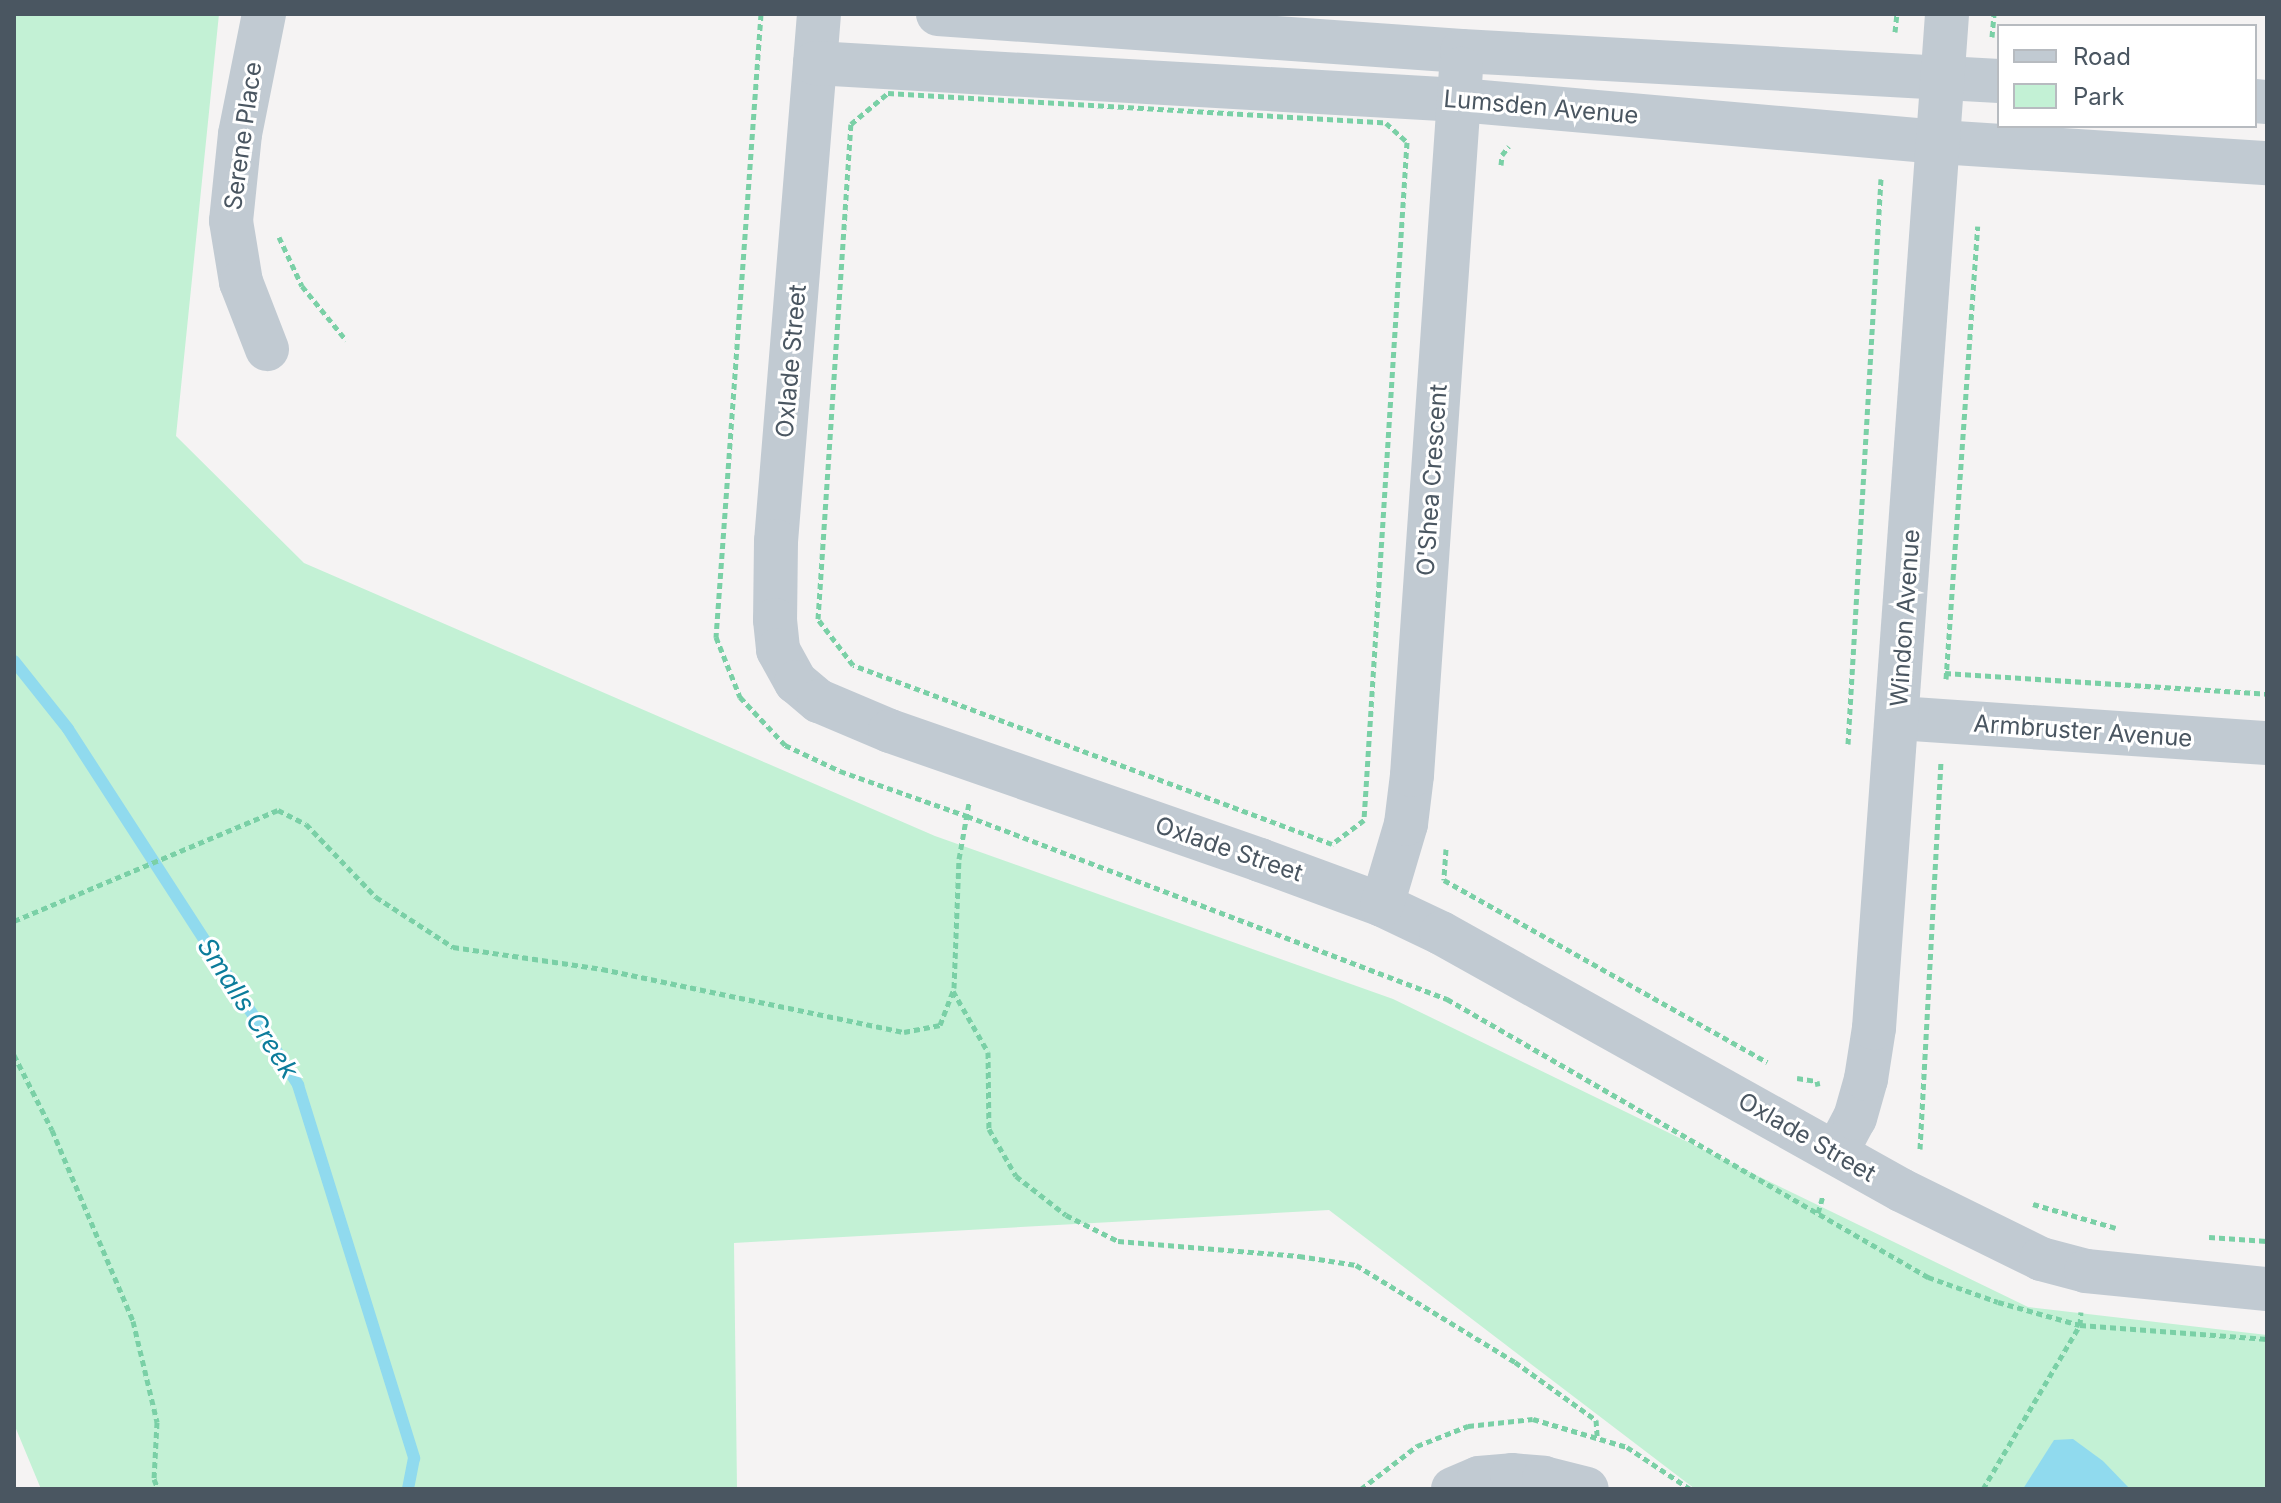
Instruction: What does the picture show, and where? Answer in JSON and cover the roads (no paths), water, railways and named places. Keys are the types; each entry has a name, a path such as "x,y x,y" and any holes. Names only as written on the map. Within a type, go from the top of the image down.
{"street":[{"name":"Serene Place","path":"264,14 240,134 231,221 241,282 267,349"},
{"name":"Oxlade Street","path":"819,14 776,541 775,620 778,650 796,682 819,701 890,731 1382,905 1454,939 1836,1153 2005,1244 2041,1259 2086,1271 2267,1289"},
{"name":"Lumsden Avenue","path":"938,14 1462,51 1997,81"},
{"name":"Windon Avenue","path":"1836,1153 1855,1118 1866,1079 1874,1028 1947,14"},
{"name":"O'Shea Crescent","path":"1382,905 1406,824 1412,775 1462,51"},
{"name":"Lumsden Avenue","path":"815,63 1459,100 1939,142 2267,163"},
{"name":"Armbruster Avenue","path":"1898,718 2267,743"},
{"path":"1453,1489 1479,1478 1512,1475 1544,1478 1587,1489"}],"water":[{"path":"2073,1439 2103,1461 2130,1489 2023,1489 2054,1440"}],"waterway":[{"name":"Smalls Creek","path":"14,661 68,729 298,1085 414,1458 408,1489"}]}
